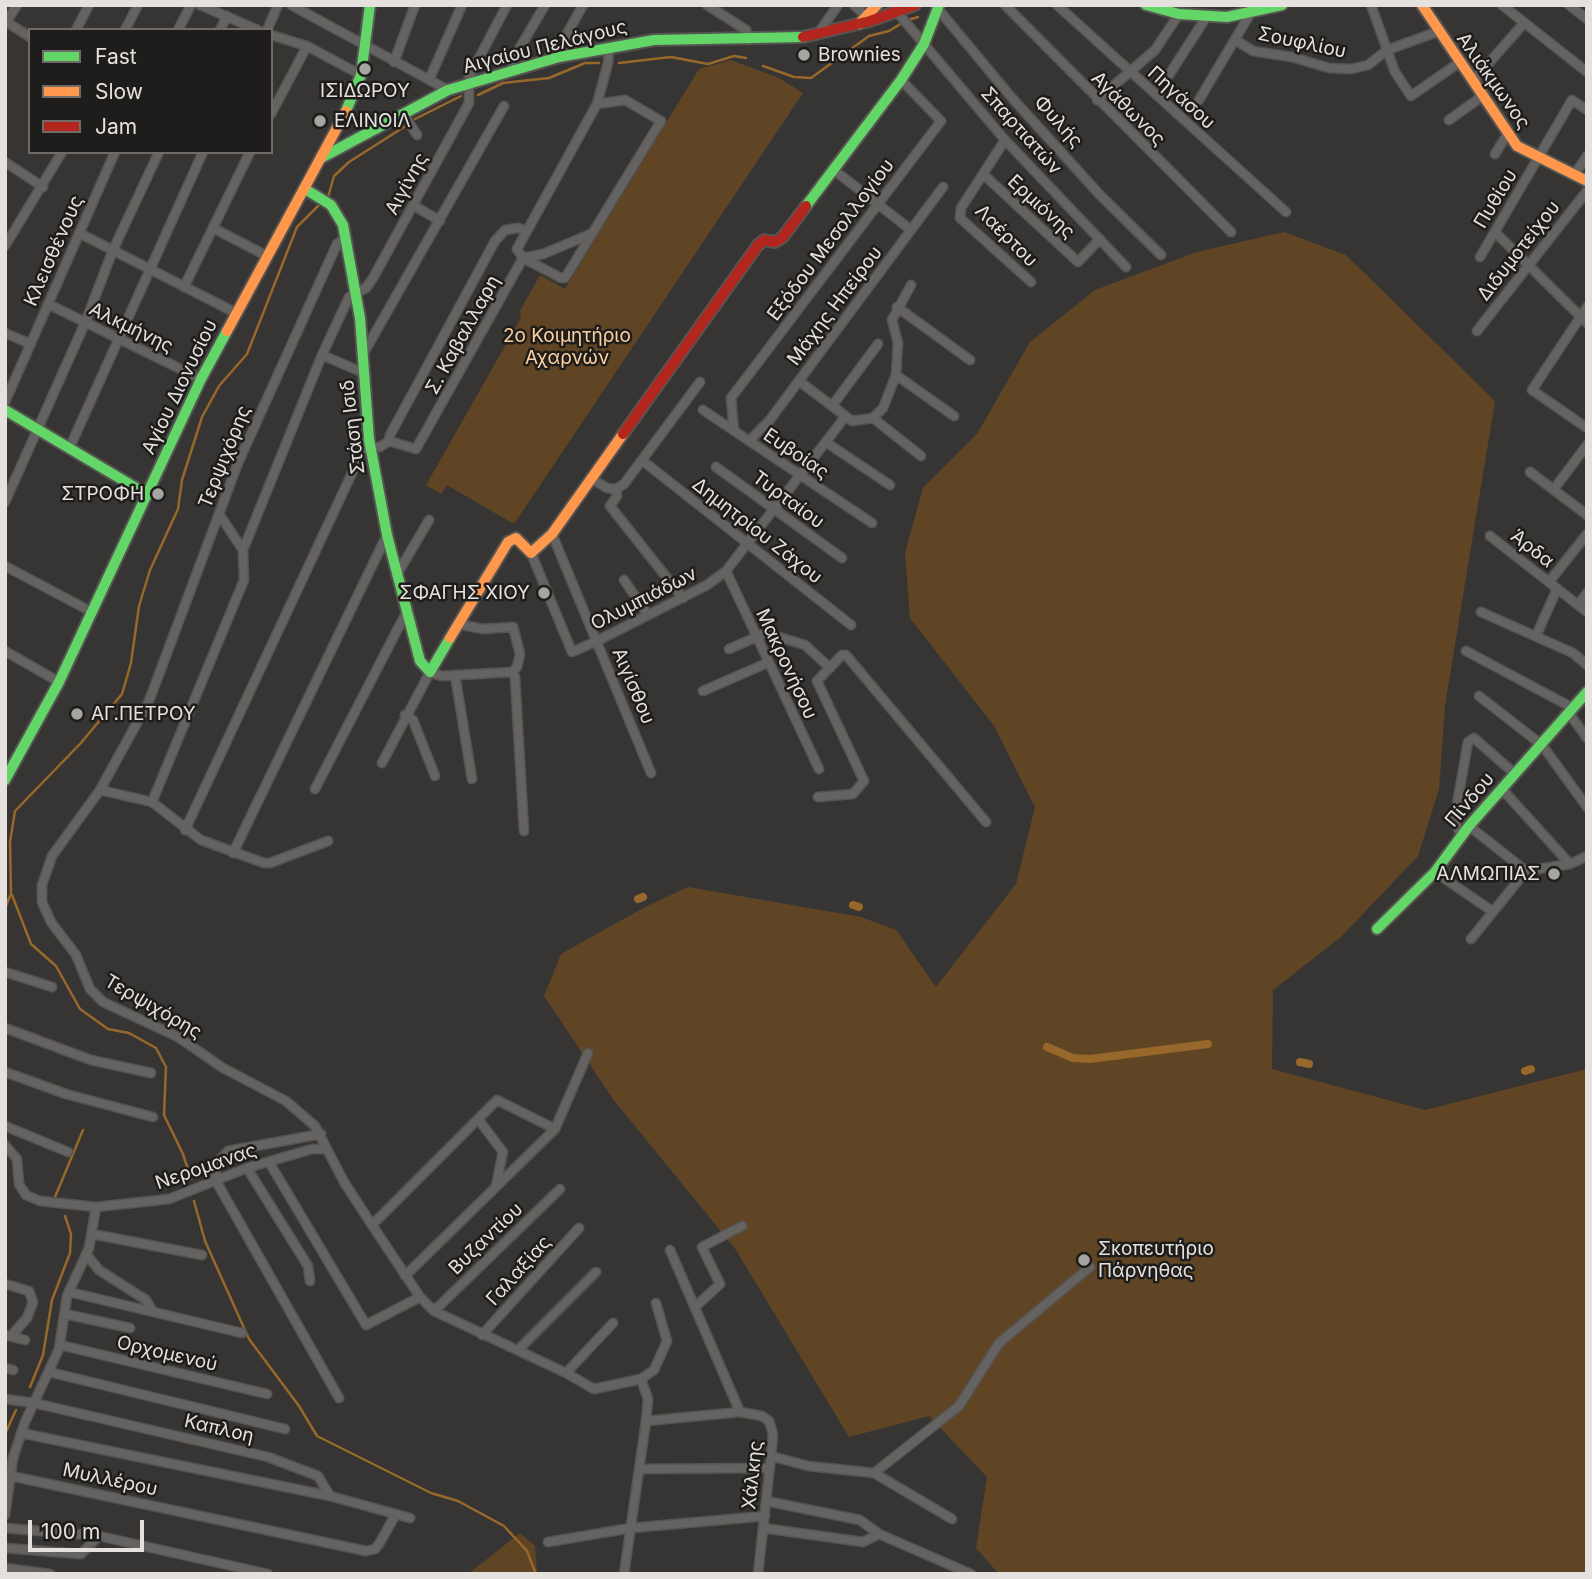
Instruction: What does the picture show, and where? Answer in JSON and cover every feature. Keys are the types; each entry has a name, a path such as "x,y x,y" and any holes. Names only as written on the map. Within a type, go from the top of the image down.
{"street":[{"path":"17,5 6,22 28,36"},
{"path":"77,28 89,5"},
{"path":"126,28 138,5"},
{"path":"179,28 191,5"},
{"path":"200,5 254,28"},
{"path":"268,28 278,5"},
{"path":"290,5 363,47 448,90"},
{"name":"Αγίου Διονυσίου","path":"5,780 59,682 201,379 321,158 361,75 370,5"},
{"path":"394,62 415,5"},
{"path":"429,80 463,5"},
{"name":"Αιγίνης","path":"243,550 322,355 349,297 366,288 373,278 469,103 468,83 507,5"},
{"path":"513,70 512,61 545,5"},
{"path":"559,57 558,50 583,5"},
{"path":"706,5 746,30 749,40"},
{"path":"822,33 821,29 838,5"},
{"path":"854,5 862,20 877,5"},
{"name":"Αιγαίου Πελάγους","path":"321,158 448,90 559,57 654,40 749,40 822,33 915,5"},
{"name":"Αγάθωνος","path":"1005,5 1231,232"},
{"name":"Πηγάσου","path":"1057,5 1129,73 1286,212"},
{"path":"1149,6 1179,14 1207,16 1250,14 1282,5"},
{"path":"1371,5 1395,72 1411,96 1460,62"},
{"name":"Αλιάκμωνος","path":"1422,5 1437,32 1474,80 1517,146 1587,181"},
{"path":"1502,5 1587,72"},
{"path":"1569,5 1587,19"},
{"path":"382,763 405,715 457,624 511,539 522,542 531,553 552,534 758,245 764,240 775,242 782,238 901,80 924,44 938,7"},
{"name":"Φυλής","path":"938,7 1013,98 1100,195 1161,256"},
{"name":"Σπαρτιατών","path":"897,12 1005,140 1126,267"},
{"path":"1097,100 1167,36 1179,14"},
{"path":"1199,100 1237,41 1250,14"},
{"path":"221,28 227,16"},
{"path":"1169,75 1202,30 1207,16"},
{"path":"1474,80 1524,23"},
{"name":"Σουφλίου","path":"1237,41 1253,51 1292,57 1329,68 1351,69 1368,65 1387,50 1437,32"},
{"path":"273,36 307,46 361,75"},
{"path":"273,110 307,46"},
{"path":"597,104 625,100 661,121 565,278 523,258 517,249 597,104 608,63 609,47"},
{"name":"Εξόδου Μεσολλογίου","path":"734,431 731,398 941,121 901,80"},
{"path":"1449,120 1484,95"},
{"name":"Πυθίου","path":"1480,257 1573,100 1587,110"},
{"path":"362,356 504,106"},
{"path":"404,113 417,135"},
{"path":"1495,154 1508,133"},
{"name":"Λαέρτου","path":"1005,140 961,208 960,218 1031,282"},
{"path":"5,246 61,154"},
{"name":"Κλεισθένους","path":"5,402 115,154"},
{"path":"5,502 85,323 113,250 158,154"},
{"path":"69,449 202,154"},
{"path":"184,286 249,154"},
{"path":"1574,175 1587,156"},
{"path":"5,162 43,187"},
{"path":"834,170 911,230"},
{"name":"Ερμιόνης","path":"983,174 1078,262 1100,239"},
{"name":"Μάχης Ηπείρου","path":"749,441 799,381 943,187"},
{"name":"Στάση Ισιδ","path":"304,189 331,205 338,214 345,238 356,292 369,443 387,535 420,661 430,672"},
{"name":"Διδυμοτείχου","path":"1476,331 1587,191"},
{"path":"413,205 440,221"},
{"path":"213,228 267,256"},
{"path":"390,441 390,435 495,241 505,230 518,228 527,231"},
{"path":"1495,232 1584,320"},
{"path":"79,233 236,313"},
{"path":"523,258 543,254 593,233"},
{"name":"Τερψιχόρης","path":"345,238 337,244 268,393 149,701 100,790 52,856 42,885 46,913 76,955 90,989 111,1006 178,1037 223,1068 286,1101 321,1134 326,1149 372,1225 420,1297 434,1311 566,1373 594,1389 641,1378"},
{"name":"Σ. Καβαλλαρη","path":"369,443 380,447 390,441 416,449 422,443 523,258"},
{"path":"799,381 852,421 873,418 883,408 897,375 898,343 892,320 911,285"},
{"name":"Αλκμήνης","path":"48,304 201,379"},
{"path":"897,307 970,360"},
{"path":"1587,307 1584,320 1532,390 1587,428"},
{"path":"5,333 31,344"},
{"path":"832,406 878,344"},
{"path":"322,355 364,373"},
{"path":"897,375 954,416"},
{"path":"616,489 643,461 699,382"},
{"path":"5,410 148,495"},
{"name":"Ευβοίας","path":"703,410 872,523"},
{"name":"Ολυμπιάδων","path":"531,553 572,652 683,598 726,571 845,417"},
{"path":"873,418 921,456"},
{"path":"185,830 369,443"},
{"path":"827,443 890,485"},
{"path":"1554,489 1587,445"},
{"name":"Δημητρίου Ζάχου","path":"643,461 851,625"},
{"name":"Τυρταίου","path":"716,467 842,558"},
{"path":"1530,472 1587,515"},
{"path":"592,479 616,489"},
{"path":"616,489 617,496 610,506 683,598"},
{"path":"152,802 244,580 243,550 219,514"},
{"path":"396,576 429,520"},
{"name":"Αιγίσθου","path":"552,534 652,773"},
{"path":"1549,582 1587,534"},
{"path":"233,853 387,535"},
{"name":"Άρδα","path":"1490,536 1587,612"},
{"path":"5,566 92,612"},
{"name":"Μακρονήσου","path":"726,571 754,636 819,769"},
{"path":"624,580 648,615"},
{"path":"1536,636 1557,589"},
{"path":"1578,605 1587,593"},
{"path":"315,789 407,611"},
{"path":"1481,612 1573,653 1587,665"},
{"path":"430,672 455,675 512,672 517,667 520,654 513,627 483,629 457,624"},
{"path":"729,649 766,633 805,645 830,668"},
{"path":"5,651 59,682"},
{"path":"1466,651 1570,709 1587,737"},
{"path":"818,797 853,794 864,782 817,681 842,655 846,655 986,822"},
{"path":"703,691 767,663"},
{"path":"512,672 515,677 524,831"},
{"path":"455,675 472,779"},
{"name":"Πίνδου","path":"1377,929 1435,872 1501,788 1587,692"},
{"path":"1479,696 1542,745 1587,807"},
{"path":"405,715 413,720 435,776"},
{"path":"1462,836 1454,821 1468,742 1474,738 1515,774"},
{"path":"1501,788 1570,864"},
{"path":"100,790 152,802 185,830 233,853 270,863 328,841"},
{"path":"1469,826 1525,871"},
{"path":"1471,939 1525,871 1570,864 1587,856"},
{"path":"1435,872 1492,911"},
{"path":"5,972 52,987"},
{"path":"5,1028 91,1060 151,1073"},
{"path":"405,1276 555,1129 588,1053"},
{"path":"5,1072 66,1094 153,1117"},
{"path":"372,1225 497,1100 555,1129"},
{"path":"478,1119 502,1152 496,1186"},
{"path":"5,1126 68,1152"},
{"path":"321,1134 228,1152 215,1165 216,1181 339,1398"},
{"name":"Νερομανας","path":"5,1145 17,1159 19,1184 26,1195 40,1201 96,1207 160,1201 247,1168 312,1149 326,1149"},
{"path":"269,1162 366,1325 420,1297"},
{"path":"247,1168 308,1266 310,1281"},
{"name":"Βυζαντίου","path":"434,1311 560,1189"},
{"path":"5,1516 21,1433 60,1345 69,1292 86,1254 96,1207"},
{"path":"695,1307 720,1284 702,1247 742,1226"},
{"name":"Γαλαξίας","path":"482,1335 579,1228"},
{"path":"92,1234 202,1255"},
{"path":"670,1250 740,1412"},
{"path":"86,1254 99,1270 146,1300 153,1312"},
{"path":"874,1473 958,1406 999,1343 1090,1267"},
{"path":"518,1350 596,1272"},
{"path":"5,1284 29,1291 33,1302 27,1318 8,1335"},
{"path":"69,1292 242,1334"},
{"path":"624,1574 648,1399 641,1378 654,1370 667,1341 656,1303"},
{"path":"65,1314 130,1328"},
{"path":"566,1373 613,1323"},
{"path":"8,1335 25,1340"},
{"name":"Ορχομενού","path":"60,1345 267,1394"},
{"path":"49,1372 285,1429"},
{"name":"Καπλοη","path":"5,1399 34,1403 268,1457 318,1476 330,1496"},
{"name":"Χάλκης","path":"646,1421 740,1412 762,1416 769,1421 773,1434 758,1574"},
{"path":"21,1433 330,1496 410,1518"},
{"path":"771,1456 808,1466 874,1473 952,1519"},
{"path":"639,1469 770,1468"},
{"name":"Μυλλέρου","path":"11,1476 366,1550 375,1549 379,1545 396,1514"},
{"path":"766,1501 860,1520 879,1534 971,1574"},
{"path":"548,1542 631,1528 765,1516"},
{"path":"5,1528 99,1536 268,1574"},
{"path":"763,1528 863,1542 879,1534"},
{"path":"5,1548 81,1554 99,1536"},
{"path":"5,1568 50,1574"}],"green space":[{"name":"2ο Κοιμητήριο Αχαρνών","path":"731,60 779,78 803,93 514,524 447,485 441,494 426,485 521,318 520,311 540,275 565,289 699,69"},
{"path":"1284,232 1346,255 1495,401 1445,705 1439,789 1418,856 1341,937 1273,990 1272,1069 1425,1110 1587,1069 1587,1574 999,1574 976,1548 987,1477 929,1416 849,1437 736,1250 613,1099 544,996 561,954 647,906 688,887 861,917 896,930 936,987 1016,884 1035,807 994,726 910,618 905,553 923,488 977,434 1030,342 1095,290 1197,252"},
{"path":"520,1533 535,1546 537,1574 468,1574"}],"waterway":[{"path":"908,20 918,17"},
{"path":"763,66 794,77 811,78 869,36 889,31 902,23"},
{"path":"619,63 671,57 708,64 734,56 746,58"},
{"path":"478,95 503,83 549,78 585,63 599,63"},
{"path":"415,119 461,96"},
{"path":"328,197 334,176 349,162 404,127"},
{"path":"5,908 11,894 10,842 15,811 80,744 122,694 131,663 139,606 150,570 178,509 182,480 202,417 219,386 247,354 297,227 320,204"},
{"path":"12,895 31,944 56,966 80,1009 108,1029 129,1033 156,1048 166,1067 164,1115 183,1154 191,1179"},
{"path":"638,899 643,897"},
{"path":"853,905 859,907"},
{"path":"1047,1047 1073,1058 1090,1059 1208,1044"},
{"path":"1300,1062 1309,1064"},
{"path":"1525,1071 1531,1069"},
{"path":"55,1197 83,1130"},
{"path":"194,1201 205,1241 249,1339 299,1406 317,1436 431,1493 458,1501 504,1526 527,1551 536,1574"},
{"path":"30,1387 43,1355 52,1300 70,1253 71,1234 65,1216"},
{"path":"5,1434 16,1410"}],"traffic: fast":[{"path":"346,111 361,75 370,5"},
{"path":"806,206 901,80 924,44 939,5"},
{"path":"1146,5 1179,14 1227,17 1282,5"},
{"path":"321,158 448,90 559,57 654,40 803,37"},
{"path":"305,189 331,205 343,225 360,318 369,439 387,535 420,661 430,672 450,638"},
{"path":"5,780 59,682 201,379 227,331"},
{"path":"5,410 148,495"},
{"path":"1377,929 1435,872 1469,826 1587,692"}],"traffic: slow":[{"path":"859,24 877,5"},
{"path":"1422,5 1517,146 1587,181"},
{"path":"227,331 346,111"},
{"path":"450,638 508,542 516,538 531,553 552,534 623,434"}],"traffic: jam":[{"path":"803,37 870,21 915,5"},
{"path":"623,434 758,245 764,240 775,242 782,238 806,206"}],"place":[{"name":"Brownies","path":"804,55"},
{"name":"ΙΣΙΔΩΡΟΥ","path":"365,69"},
{"name":"ΕΛΙΝΟΙΛ","path":"320,121"},
{"name":"ΣΤΡΟΦΗ","path":"158,494"},
{"name":"ΣΦΑΓΗΣ ΧΙΟΥ","path":"544,593"},
{"name":"ΑΓ.ΠΕΤΡΟΥ","path":"77,714"},
{"name":"ΑΛΜΩΠΙΑΣ","path":"1554,874"},
{"name":"Σκοπευτήριο Πάρνηθας","path":"1084,1260"}]}
